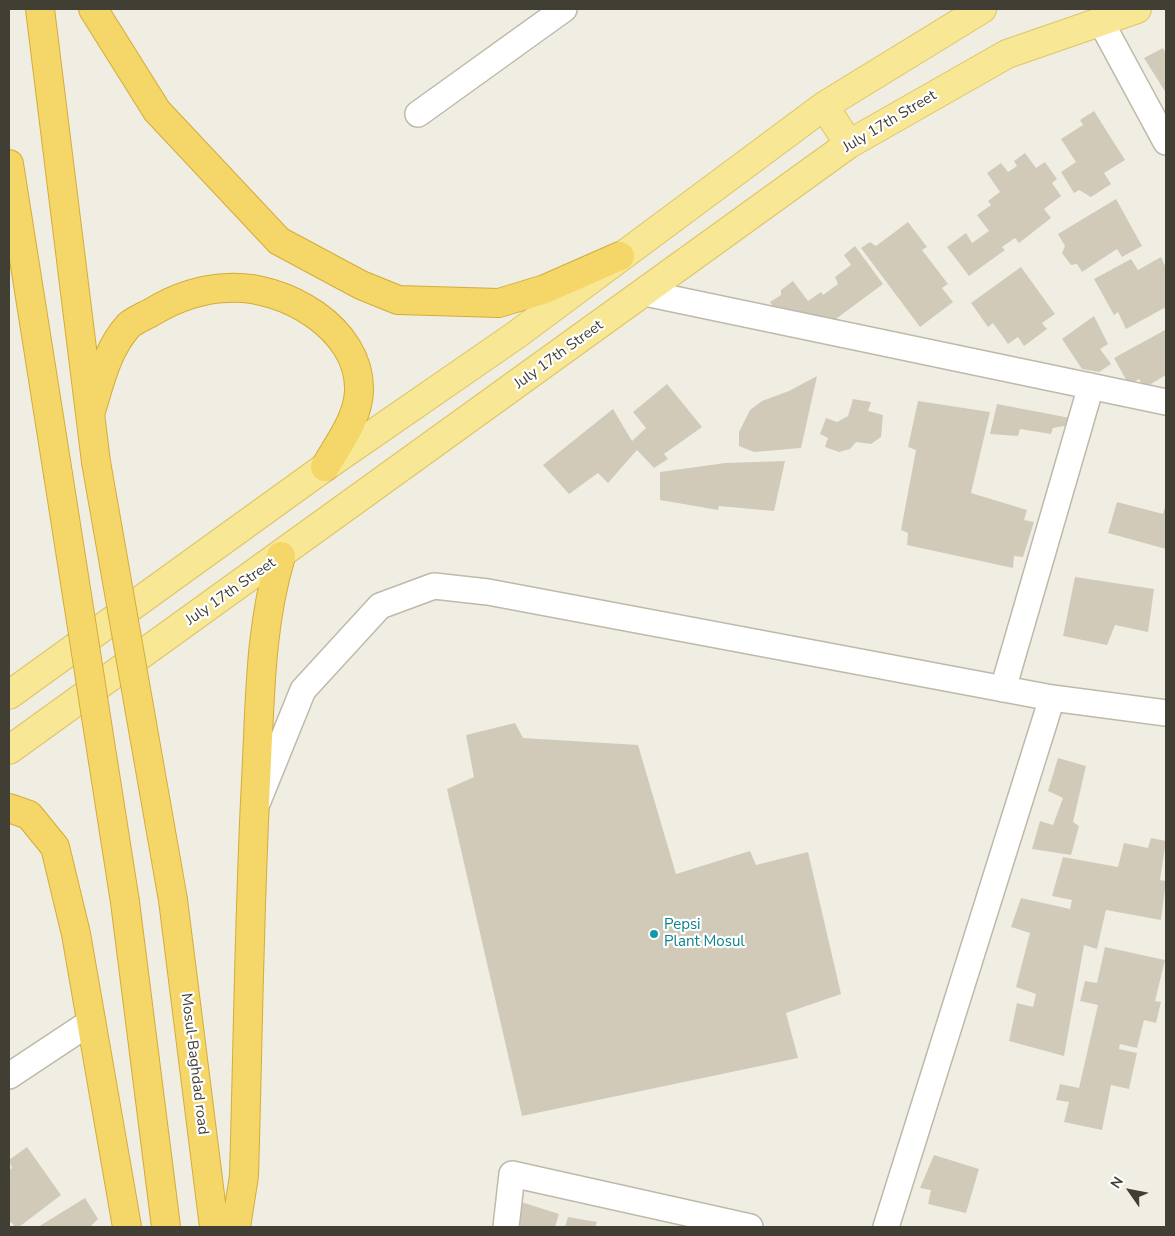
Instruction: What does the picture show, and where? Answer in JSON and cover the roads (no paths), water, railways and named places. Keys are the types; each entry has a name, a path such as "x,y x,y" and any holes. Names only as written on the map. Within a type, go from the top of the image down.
{"highway":[{"name":"Mosul-Baghdad road","path":"40,9 92,411 96,462 174,900 214,1227"},
{"path":"93,9 157,111 279,241 361,285 398,300 499,303 545,289 620,256"},
{"path":"9,164 125,902 166,1227"},
{"path":"92,411 107,359 130,325 165,304 199,291 228,287 255,289 280,296 332,328 354,362 359,392 351,423 325,467"},
{"path":"236,1227 244,1176 254,809 262,657 272,585 281,556"},
{"path":"9,808 29,815 55,847 76,934 127,1227"}],"main road":[{"path":"9,695 325,467 516,335 824,106 982,9"},
{"name":"July 17th Street","path":"9,750 281,556 849,144 1007,54 1137,9"},
{"path":"824,106 849,144"}],"street":[{"path":"418,114 564,9"},
{"path":"1101,22 1166,142"},
{"path":"645,293 1166,402"},
{"path":"1003,689 1091,386"},
{"path":"254,809 303,690 380,606 434,586 488,592 1052,698 1166,713"},
{"path":"886,1227 1052,698"},
{"path":"9,1076 92,1021"},
{"path":"506,1227 512,1174 750,1227"}],"place":[{"name":"Pepsi Plant Mosul","path":"654,934"}]}
